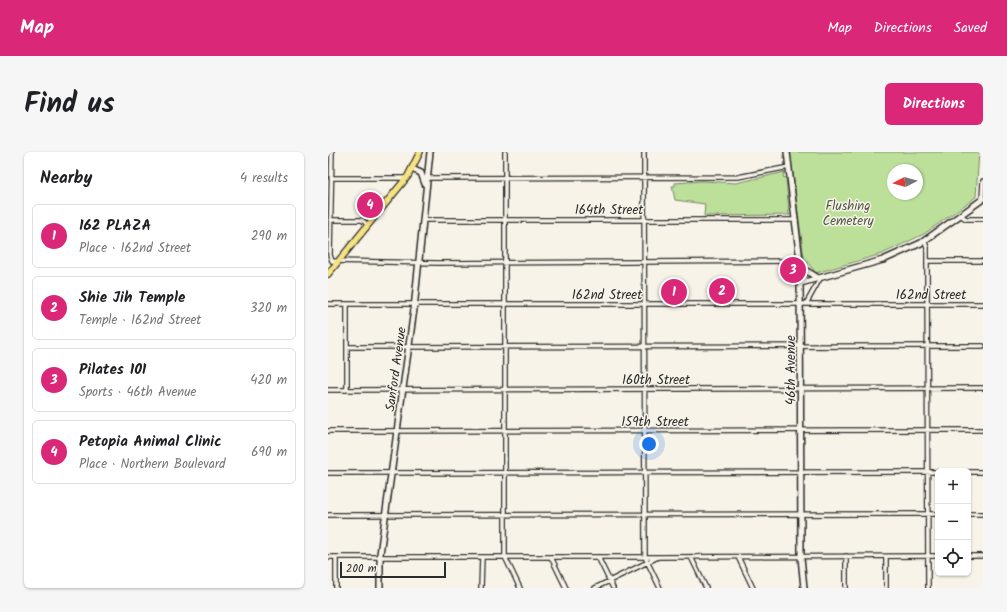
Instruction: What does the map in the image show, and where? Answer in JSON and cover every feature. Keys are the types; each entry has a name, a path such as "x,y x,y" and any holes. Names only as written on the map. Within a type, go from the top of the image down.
{"main road":[{"path":"328,274 336,261 368,225 407,177 420,152"}],"street":[{"path":"332,152 330,255 336,261 800,264 819,278"},
{"name":"Sanford Avenue","path":"380,588 380,558 409,347 423,220 426,185 425,179 430,152"},
{"path":"505,152 505,557 520,588"},
{"path":"644,152 645,557 660,588"},
{"name":"46th Avenue","path":"787,152 796,220 803,304 801,346 801,556 804,588"},
{"path":"412,169 420,173 425,179 738,178 789,167"},
{"path":"331,178 407,177"},
{"path":"801,283 883,260 925,242 983,200 983,181"},
{"path":"962,216 966,219 983,219"},
{"path":"330,220 362,220 368,225"},
{"name":"164th Street","path":"423,220 796,220"},
{"path":"925,242 927,248 928,588"},
{"path":"927,262 983,261"},
{"path":"803,304 819,278"},
{"name":"162nd Street","path":"328,304 983,304"},
{"path":"347,304 347,389"},
{"path":"347,347 983,346"},
{"name":"160th Street","path":"328,390 983,388"},
{"name":"159th Street","path":"328,431 983,430"},
{"path":"328,473 935,472"},
{"path":"971,472 983,472"},
{"path":"328,515 935,514"},
{"path":"971,514 983,514"},
{"path":"846,556 846,588"},
{"path":"886,556 886,588"},
{"path":"328,558 935,556"},
{"path":"971,556 983,556"},
{"path":"336,557 336,588"},
{"path":"481,588 482,557"},
{"path":"551,557 566,588"},
{"path":"598,557 613,588"},
{"path":"595,588 658,557"},
{"path":"691,557 706,588"},
{"path":"738,557 753,588"}],"green space":[{"name":"Flushing Cemetery","path":"790,152 979,152 976,197 924,234 882,254 816,273 804,258"},
{"path":"785,172 783,177 786,178 788,212 790,215 704,216 705,204 675,200 672,186 675,186 675,183 702,181 736,183"}],"place":[{"name":"Petopia Animal Clinic","path":"370,205"},
{"name":"Pilates 101","path":"793,270"},
{"name":"Shie Jih Temple","path":"722,291"},
{"name":"162 PLAZA","path":"674,292"}]}
